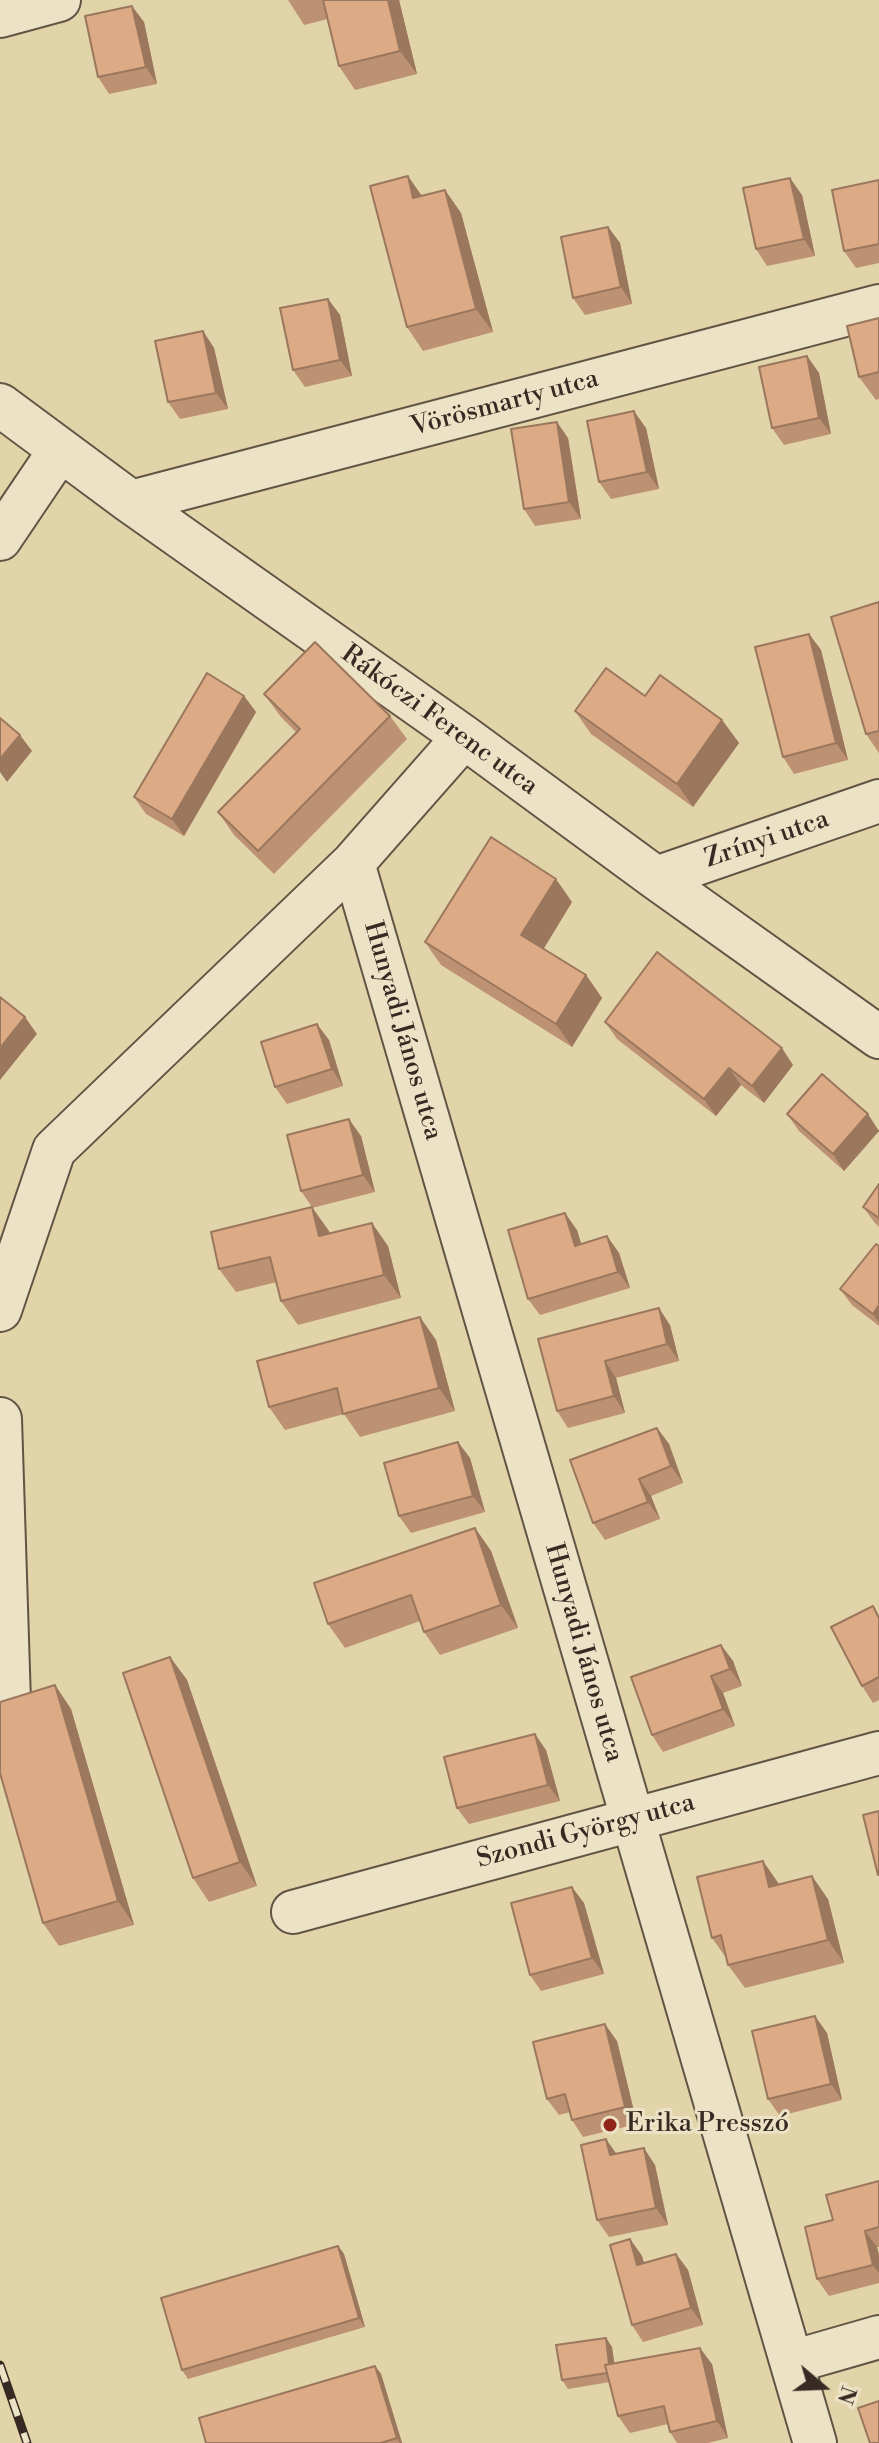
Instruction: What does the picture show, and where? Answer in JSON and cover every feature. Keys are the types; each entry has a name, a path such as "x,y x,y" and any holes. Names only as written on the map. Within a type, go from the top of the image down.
{"street":[{"path":"0,16 59,0"},
{"name":"Vörösmarty utca","path":"131,502 879,306"},
{"name":"Rákóczi Ferenc utca","path":"0,405 879,1037"},
{"path":"0,539 60,450"},
{"path":"0,1310 54,1150 353,863 464,737"},
{"name":"Zrínyi utca","path":"656,878 879,801"},
{"name":"Hunyadi János utca","path":"353,863 815,2443"},
{"path":"0,1419 9,1702"},
{"name":"Szondi György utca","path":"293,1912 879,1753"},
{"path":"792,2362 879,2337"}],"building":[{"path":"323,0 388,0 400,51 339,66"},
{"path":"132,6 146,67 98,77 85,16"},
{"path":"408,176 413,198 445,190 476,309 407,327 370,186"},
{"path":"790,178 804,239 756,249 743,188"},
{"path":"879,180 879,244 844,251 832,190"},
{"path":"608,227 621,287 573,298 561,237"},
{"path":"328,299 340,360 293,370 280,308"},
{"path":"879,318 879,372 859,377 847,326"},
{"path":"203,331 216,393 168,402 155,341"},
{"path":"807,356 819,418 772,428 759,367"},
{"path":"634,411 647,472 599,482 587,421"},
{"path":"557,422 569,502 524,509 511,429"},
{"path":"879,602 879,731 866,734 831,617"},
{"path":"809,634 836,743 783,757 755,647"},
{"path":"315,642 390,716 258,851 218,812 300,729 264,694"},
{"path":"606,668 645,696 660,675 722,720 677,784 575,711"},
{"path":"207,673 244,696 172,819 134,797"},
{"path":"0,718 20,735 0,759"},
{"path":"491,837 556,879 521,935 586,975 556,1024 425,942"},
{"path":"657,952 782,1048 752,1086 729,1068 704,1099 605,1022"},
{"path":"0,997 25,1017 0,1048"},
{"path":"317,1024 332,1069 275,1087 261,1042"},
{"path":"822,1074 868,1114 833,1154 787,1114"},
{"path":"349,1119 363,1175 301,1191 287,1135"},
{"path":"879,1184 879,1218 863,1207"},
{"path":"312,1207 319,1236 372,1223 384,1275 281,1301 270,1257 219,1269 211,1232"},
{"path":"565,1213 575,1246 607,1236 618,1272 528,1299 508,1230"},
{"path":"876,1244 879,1246 879,1305 873,1314 840,1289"},
{"path":"659,1308 667,1344 605,1361 614,1396 557,1411 538,1339"},
{"path":"420,1317 439,1388 343,1414 337,1388 269,1407 257,1361"},
{"path":"657,1428 671,1466 639,1479 648,1502 593,1523 570,1460"},
{"path":"458,1442 473,1496 399,1516 384,1463"},
{"path":"475,1528 501,1605 424,1632 411,1595 328,1624 314,1583"},
{"path":"873,1606 879,1618 879,1677 862,1686 831,1627"},
{"path":"721,1645 730,1669 711,1676 723,1709 652,1735 631,1677"},
{"path":"170,1657 240,1862 193,1878 123,1673"},
{"path":"55,1685 118,1901 43,1923 0,1773 0,1702"},
{"path":"535,1734 548,1785 457,1808 444,1757"},
{"path":"879,1811 879,1875 878,1875 863,1815"},
{"path":"763,1861 769,1887 812,1876 828,1940 728,1965 721,1935 712,1938 697,1877"},
{"path":"572,1887 592,1958 530,1975 511,1903"},
{"path":"815,2016 831,2084 768,2099 752,2031"},
{"path":"605,2024 625,2107 572,2120 565,2094 547,2099 533,2042"},
{"path":"606,2139 610,2155 644,2148 656,2208 597,2220 581,2145"},
{"path":"879,2181 879,2227 865,2231 873,2265 817,2279 805,2227 833,2220 826,2195"},
{"path":"630,2239 637,2265 676,2254 691,2308 632,2325 610,2245"},
{"path":"338,2246 359,2318 182,2370 161,2298"},
{"path":"606,2338 607,2373 562,2380 556,2345"},
{"path":"700,2348 717,2421 670,2432 664,2406 618,2416 605,2365"},
{"path":"375,2366 397,2438 381,2443 206,2443 199,2418"},
{"path":"879,2401 879,2443 870,2443 858,2408"}],"railway":[{"path":"0,2365 27,2443"}],"place":[{"name":"Erika Presszó","path":"610,2125"}]}
